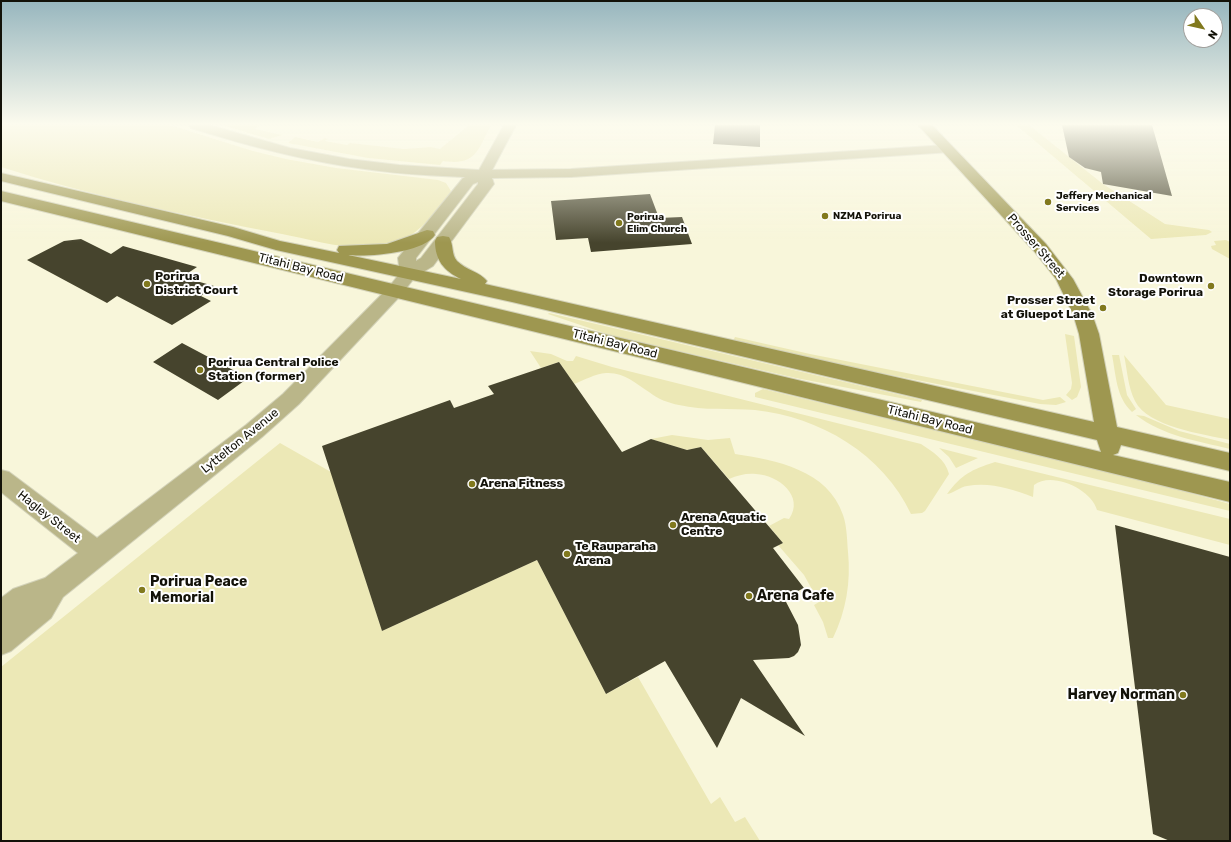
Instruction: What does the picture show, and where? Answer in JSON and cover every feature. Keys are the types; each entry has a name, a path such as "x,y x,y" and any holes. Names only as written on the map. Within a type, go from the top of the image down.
{"main road":[{"name":"Prosser Street","path":"961,164 1044,252 1063,274 1074,292 1086,320 1113,464"},
{"name":"Titahi Bay Road","path":"1,177 233,232 276,245 376,268 409,273 512,296 1230,462"},
{"name":"Titahi Bay Road","path":"1,196 1230,492"},
{"path":"276,245 369,252 399,248 427,235"},
{"path":"443,241 443,251 446,262 454,268 512,296"}],"street":[{"path":"362,164 390,168 483,174 550,174 704,164"},
{"path":"409,273 407,258 427,235 468,182 483,174 488,164"},
{"name":"Lyttelton Avenue","path":"1,615 22,598 53,588 248,436 292,399 395,291 409,273 427,262 486,184 483,174"},
{"path":"473,202 502,185 550,174"},
{"name":"Hagley Street","path":"1,480 97,553"},
{"name":"Lyttelton Avenue","path":"1,641 41,609 53,588"}],"shaded area":[{"path":"1,164 315,164 438,180 446,183 451,191 449,196 436,212 422,226 406,238 387,245 361,248 334,245 140,205 1,167"},
{"path":"1063,164 1078,164 1103,184 1165,224 1209,230 1212,232 1206,235 1151,239"},
{"path":"1226,240 1230,242 1230,259 1212,249 1211,246 1216,245 1214,241"},
{"path":"548,314 922,400 921,402 796,378 610,335"},
{"path":"1065,334 1074,336 1081,387 1077,397 1072,400 1066,395 1071,389 1072,383"},
{"path":"735,337 810,354 1043,400 1060,397 1066,402 1056,405 1040,404 819,361 733,341"},
{"path":"530,351 551,354 567,361 573,361 576,356 612,367 921,444 942,460 949,474 925,511 922,513 911,514 899,493 884,473 847,442 826,430 779,414 755,410 707,409 671,403 656,397 629,379 618,374 606,373 590,377 574,384 559,362 541,368"},
{"path":"1112,355 1119,355 1127,395 1136,409 1132,412 1123,400 1120,393"},
{"path":"1124,355 1166,405 1230,419 1230,440 1177,428 1152,417 1142,410 1135,401 1131,390"},
{"path":"763,389 1146,481 1230,504 1230,511 755,397 755,393"},
{"path":"1136,415 1144,416 1179,431 1230,444 1230,449 1169,433 1146,422"},
{"path":"672,435 708,440 730,438 735,454 751,456 783,464 799,470 826,487 836,500 843,515 847,533 849,563 848,585 844,607 838,628 833,638 828,638 823,622 814,605 819,602 804,575 778,545 783,543 769,526 784,518 789,519 793,511 794,502 787,488 773,478 764,475 746,474 729,479 701,447 687,450 651,439"},
{"path":"280,443 331,472 382,631 537,560 606,694 638,677 711,804 720,797 735,822 745,817 760,841 1,841 1,667"},
{"path":"939,448 978,458 956,468 949,457"},
{"path":"995,462 1230,519 1230,545 1097,510 1087,495 1070,484 1060,481 1042,481 1034,485 1033,497 1009,489 984,485 964,487 947,494 962,477"}],"building":[{"path":"1080,164 1163,164 1172,196 1103,184 1101,172 1085,168"},
{"name":"Porirua Elim Church","path":"650,194 659,218 682,217 692,244 591,252 588,238 556,240 551,201"},
{"name":"Porirua District Court","path":"81,239 111,254 123,246 197,267 182,277 214,286 201,296 211,301 172,325 117,296 107,303 27,260 64,241"},
{"name":"Porirua Central Police Station (former)","path":"182,343 248,378 218,400 153,362"},
{"name":"Te Rauparaha Arena","path":"559,362 622,452 651,439 687,450 701,447 783,543 773,548 804,588 784,598 798,625 801,645 798,652 789,658 753,660 805,736 741,698 717,748 665,661 606,694 537,560 382,631 322,446 450,400 454,408 494,394 488,386"},
{"name":"Harvey Norman","path":"1115,525 1230,557 1230,841 1170,841 1153,834"}],"place":[{"name":"Jeffery Mechanical Services","path":"1048,202"},
{"name":"NZMA Porirua","path":"825,216"},
{"name":"Porirua Elim Church","path":"619,223"},
{"name":"Porirua District Court","path":"147,284"},
{"name":"Downtown Storage Porirua","path":"1211,286"},
{"name":"Prosser Street at Gluepot Lane","path":"1103,308"},
{"name":"Porirua Central Police Station (former)","path":"200,370"},
{"name":"Arena Fitness","path":"472,484"},
{"name":"Arena Aquatic Centre","path":"673,525"},
{"name":"Te Rauparaha Arena","path":"567,554"},
{"name":"Porirua Peace Memorial","path":"142,590"},
{"name":"Arena Cafe","path":"749,596"},
{"name":"Harvey Norman","path":"1183,695"}]}
